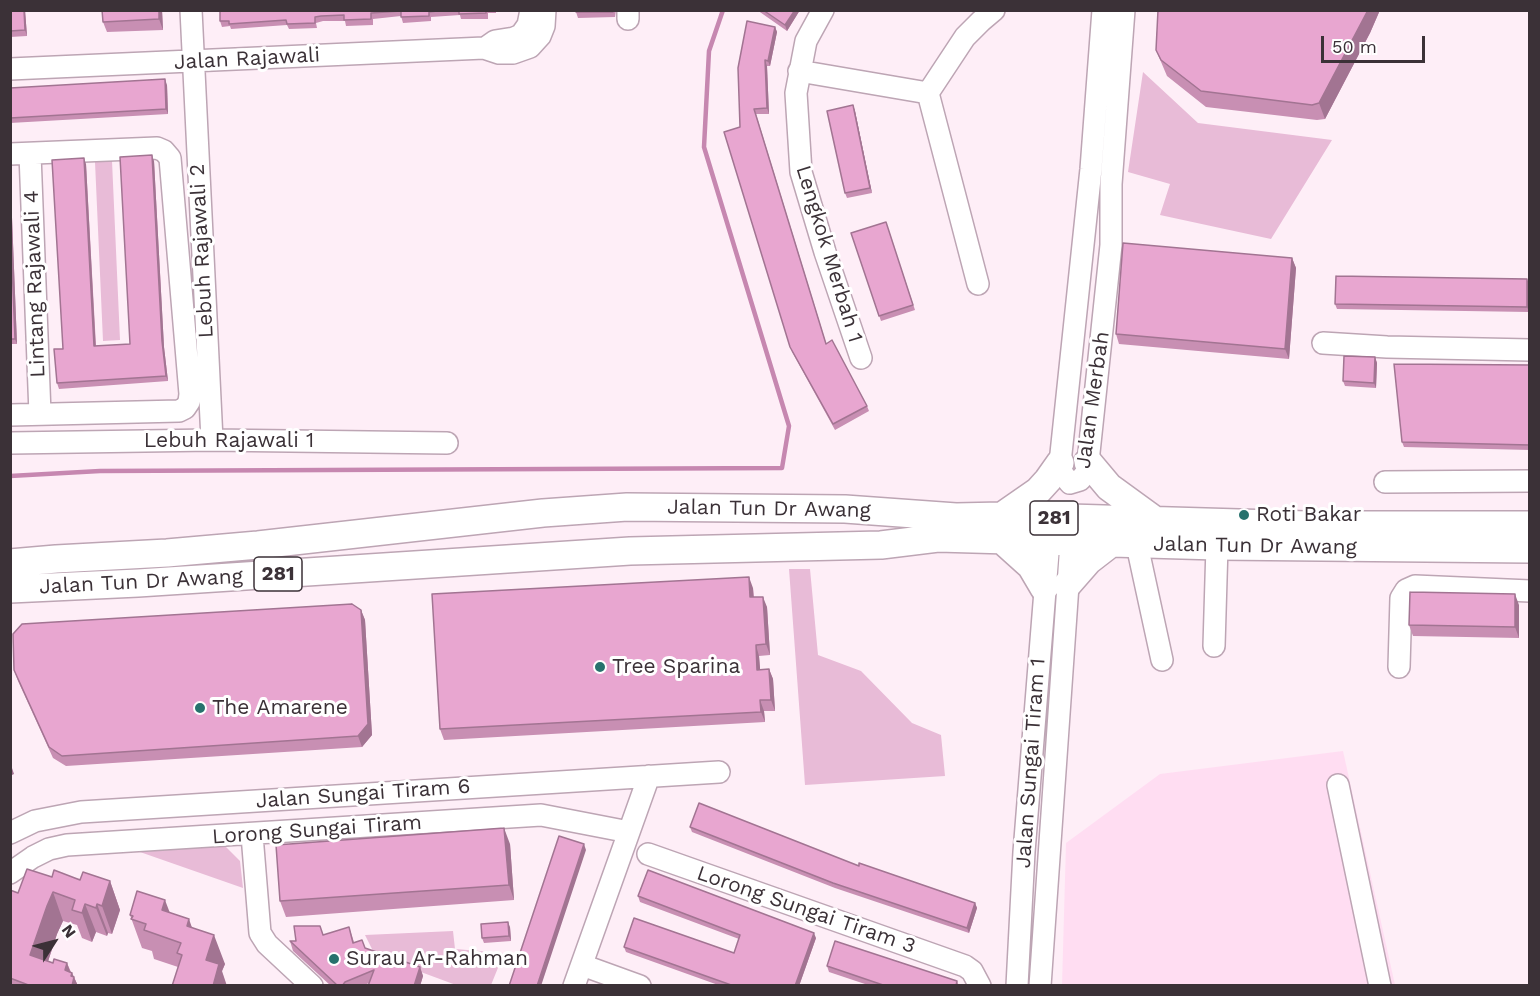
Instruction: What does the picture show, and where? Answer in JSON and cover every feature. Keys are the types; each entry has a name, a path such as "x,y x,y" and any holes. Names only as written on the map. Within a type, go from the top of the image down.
{"main road":[{"path":"1088,462 1109,487 1154,519"},
{"path":"1060,463 1048,480 1001,527 1031,566 1056,587 1110,543"},
{"path":"627,507 616,514 608,525 612,538 630,551"},
{"name":"Jalan Tun Dr Awang","path":"10,563 258,545 543,513 627,507 845,509 956,517 1060,541 1217,546 1530,549"},
{"path":"543,513 555,522 562,533 558,547 544,558"},
{"name":"Jalan Tun Dr Awang","path":"10,589 630,551 881,544 1076,519 1154,519 1307,525 1530,525"}],"street":[{"name":"Lebuh Rajawali 2","path":"191,10 212,440"},
{"name":"Jalan Rajawali","path":"484,48 495,41 514,38 521,34 528,25 531,10"},
{"name":"Jalan Rajawali","path":"10,69 484,48 499,53 513,53 530,47 540,36 544,26 545,10"},
{"name":"Lengkok Merbah 1","path":"823,10 806,40 796,93 801,172 861,358"},
{"path":"978,284 928,93 965,38 994,10"},
{"name":"Jalan Merbah","path":"1103,10 1090,169 1060,463 1064,477 1070,483 1080,480 1086,473 1088,462 1111,245 1111,184 1124,10"},
{"path":"799,71 928,93"},
{"path":"10,415 170,412 185,408 190,394 170,158 164,151 157,148 20,154"},
{"name":"Lintang Rajawali 4","path":"20,154 40,414"},
{"path":"1323,343 1388,347 1530,350"},
{"name":"Lebuh Rajawali 1","path":"10,443 212,440 447,443"},
{"path":"1385,482 1530,481"},
{"name":"Jalan Sungai Tiram 1","path":"1017,986 1024,852 1060,541"},
{"path":"1137,544 1162,660"},
{"path":"1214,646 1217,546"},
{"path":"1399,667 1401,598 1406,590 1415,586 1530,591"},
{"name":"Jalan Sungai Tiram 1","path":"1040,986 1056,587"},
{"name":"Jalan Sungai Tiram 6","path":"10,833 35,820 81,812 718,772"},
{"path":"574,986 649,776"},
{"path":"1338,785 1380,986"},
{"name":"Lorong Sungai Tiram","path":"10,873 49,849 67,845 541,815 629,832"},
{"path":"252,835 260,933 267,944 312,986"},
{"name":"Lorong Sungai Tiram 3","path":"648,854 965,966 972,972 980,986"},
{"path":"582,964 640,986"}],"shaded area":[{"path":"1143,72 1198,123 1332,140 1271,239 1160,215 1170,184 1128,172"},
{"path":"112,161 120,340 103,341 95,162"},
{"path":"789,569 810,569 818,655 861,671 912,723 941,735 945,776 805,785"},
{"path":"1343,751 1395,985 1062,986 1066,843 1160,774"},
{"path":"224,845 240,861 243,888 140,852"},
{"path":"453,931 455,949 504,953 491,985 456,985 375,955 365,935"}],"building":[{"path":"10,10 24,10 25,30 10,31"},
{"path":"102,10 159,10 159,19 103,22"},
{"path":"220,10 446,10 429,12 429,16 401,17 401,11 371,13 371,19 344,20 344,15 315,17 315,23 287,24 286,20 229,24 229,21 220,21"},
{"path":"459,10 486,10 486,13 459,14"},
{"path":"576,10 614,10 613,12 576,12"},
{"path":"763,10 795,10 785,25"},
{"path":"1158,10 1368,10 1319,103 1312,105 1201,91 1161,60 1156,50"},
{"path":"747,21 775,27 768,61 765,60 767,108 754,109 826,344 832,340 867,406 833,424 790,347 724,132 740,127 738,68"},
{"path":"165,79 166,109 10,118 10,88"},
{"path":"853,105 870,188 845,193 827,111"},
{"path":"152,155 166,376 57,383 54,349 63,349 52,160 84,158 94,346 130,344 120,157"},
{"path":"10,214 15,339 10,339"},
{"path":"886,222 913,305 879,316 851,233"},
{"path":"1123,243 1292,258 1285,349 1116,334"},
{"path":"1336,276 1527,279 1527,307 1335,304"},
{"path":"1344,356 1375,357 1374,383 1343,381"},
{"path":"1394,364 1530,365 1530,445 1402,442"},
{"name":"Tree Sparina","path":"749,577 750,597 763,597 766,644 756,645 757,670 769,669 771,700 760,700 761,712 440,729 432,594"},
{"path":"1410,592 1515,594 1515,627 1409,625"},
{"name":"The Amarene","path":"352,604 361,610 368,724 358,736 62,756 49,747 14,670 13,634 22,624"},
{"path":"699,803 859,866 859,863 975,903 967,928 833,883 690,827"},
{"path":"504,828 509,885 280,901 276,845"},
{"path":"559,836 584,844 537,986 509,986"},
{"path":"27,869 52,877 54,870 80,880 83,872 110,881 102,906 97,904 96,908 85,904 82,913 72,910 75,900 53,892 47,906 30,955 53,963 54,959 67,963 65,970 72,973 71,976 74,977 72,986 31,986 10,978 10,890 18,893"},
{"path":"648,870 814,933 795,986 734,986 624,947 634,918 734,953 740,935 638,896"},
{"path":"137,891 165,900 162,910 189,919 187,926 214,935 206,960 219,964 213,986 172,986 182,955 177,953 181,943 144,930 146,924 131,919 133,916 130,915"},
{"path":"508,922 509,936 482,938 481,924"},
{"path":"294,926 320,926 323,935 349,927 353,943 362,940 365,948 420,967 414,986 368,986 374,970 338,986 290,941 296,941"},
{"path":"835,941 957,981 956,986 886,986 827,966"}],"waterway":[{"path":"10,476 100,471 782,468 789,426 704,147 709,51 723,10"}],"place":[{"name":"Roti Bakar","path":"1244,515"},
{"name":"Tree Sparina","path":"600,667"},
{"name":"The Amarene","path":"200,708"},
{"name":"Surau Ar-Rahman","path":"334,959"}]}
